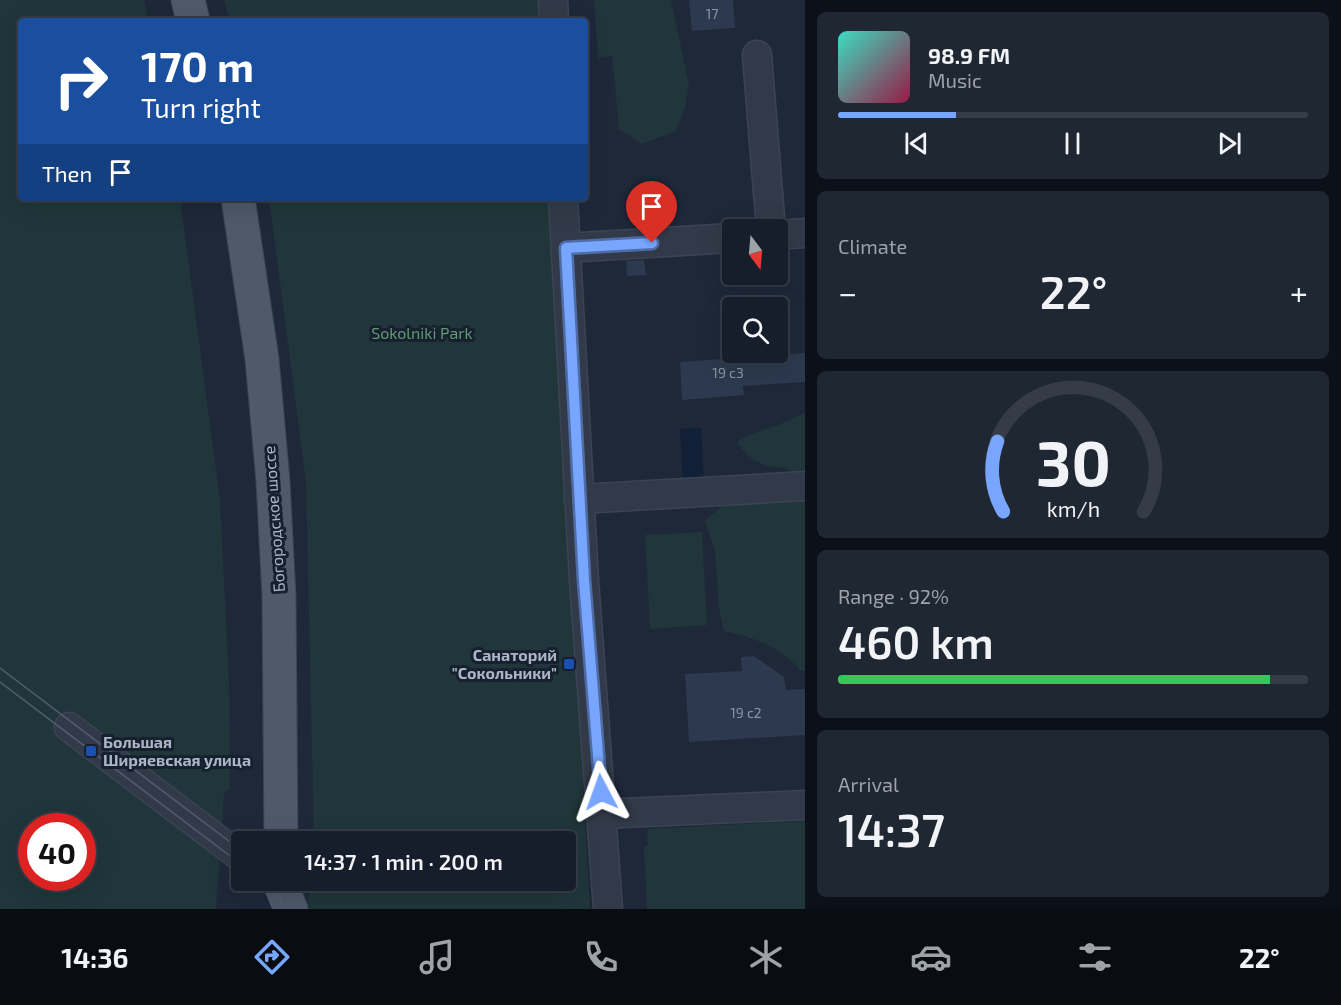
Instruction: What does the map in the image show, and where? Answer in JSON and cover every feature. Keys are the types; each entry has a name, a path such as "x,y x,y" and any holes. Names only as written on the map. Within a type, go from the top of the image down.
{"main road":[{"path":"188,0 193,18"},
{"name":"Богородское шоссе","path":"238,201 262,359 273,481 279,596 281,831"}],"street":[{"path":"553,0 554,18"},
{"path":"757,55 770,219"},
{"path":"563,201 579,499 608,909"},
{"path":"788,234 805,233"},
{"path":"566,248 722,239"},
{"path":"579,499 805,486"},
{"path":"69,727 231,850"},
{"path":"602,814 805,805"}],"green space":[{"path":"0,0 144,0 147,18 18,18 18,201 180,201 220,500 229,680 230,788 224,793 216,909 0,909"},
{"path":"224,0 539,0 540,18 229,18"},
{"path":"594,0 671,0 689,85 685,108 676,131 642,144 619,129 612,56 598,58"},
{"name":"Sokolniki Park","path":"269,201 550,201 590,909 307,909 310,891 576,891 576,831 314,831 306,482"},
{"path":"805,413 805,671 800,670 784,655 766,644 724,631 719,608 715,552 705,521 722,506 795,474 785,467 757,462 737,442 746,436"},
{"path":"702,532 707,625 650,629 645,535"},
{"path":"805,821 805,909 647,909 644,848 648,845 647,829"}],"water":[{"path":"701,428 704,482 683,483 680,429"}],"building":[{"path":"689,0 733,0 735,28 692,31"},
{"path":"644,260 646,275 627,276 626,261"},
{"path":"805,353 805,382 743,386 744,395 682,400 680,362 722,359 722,363 788,363 788,354"},
{"path":"754,656 784,677 786,690 805,689 805,735 689,742 685,674 742,671 741,657"}],"tram line":[{"path":"0,668 231,843"},
{"path":"0,682 231,857"},
{"path":"265,891 273,909"},
{"path":"277,891 283,909"}],"place":[{"name":"Санаторий \"Сокольники\"","path":"569,664"},
{"name":"Большая Ширяевская улица","path":"91,751"}],"route":[{"path":"601,792 584,580 566,248 652,243"}]}
